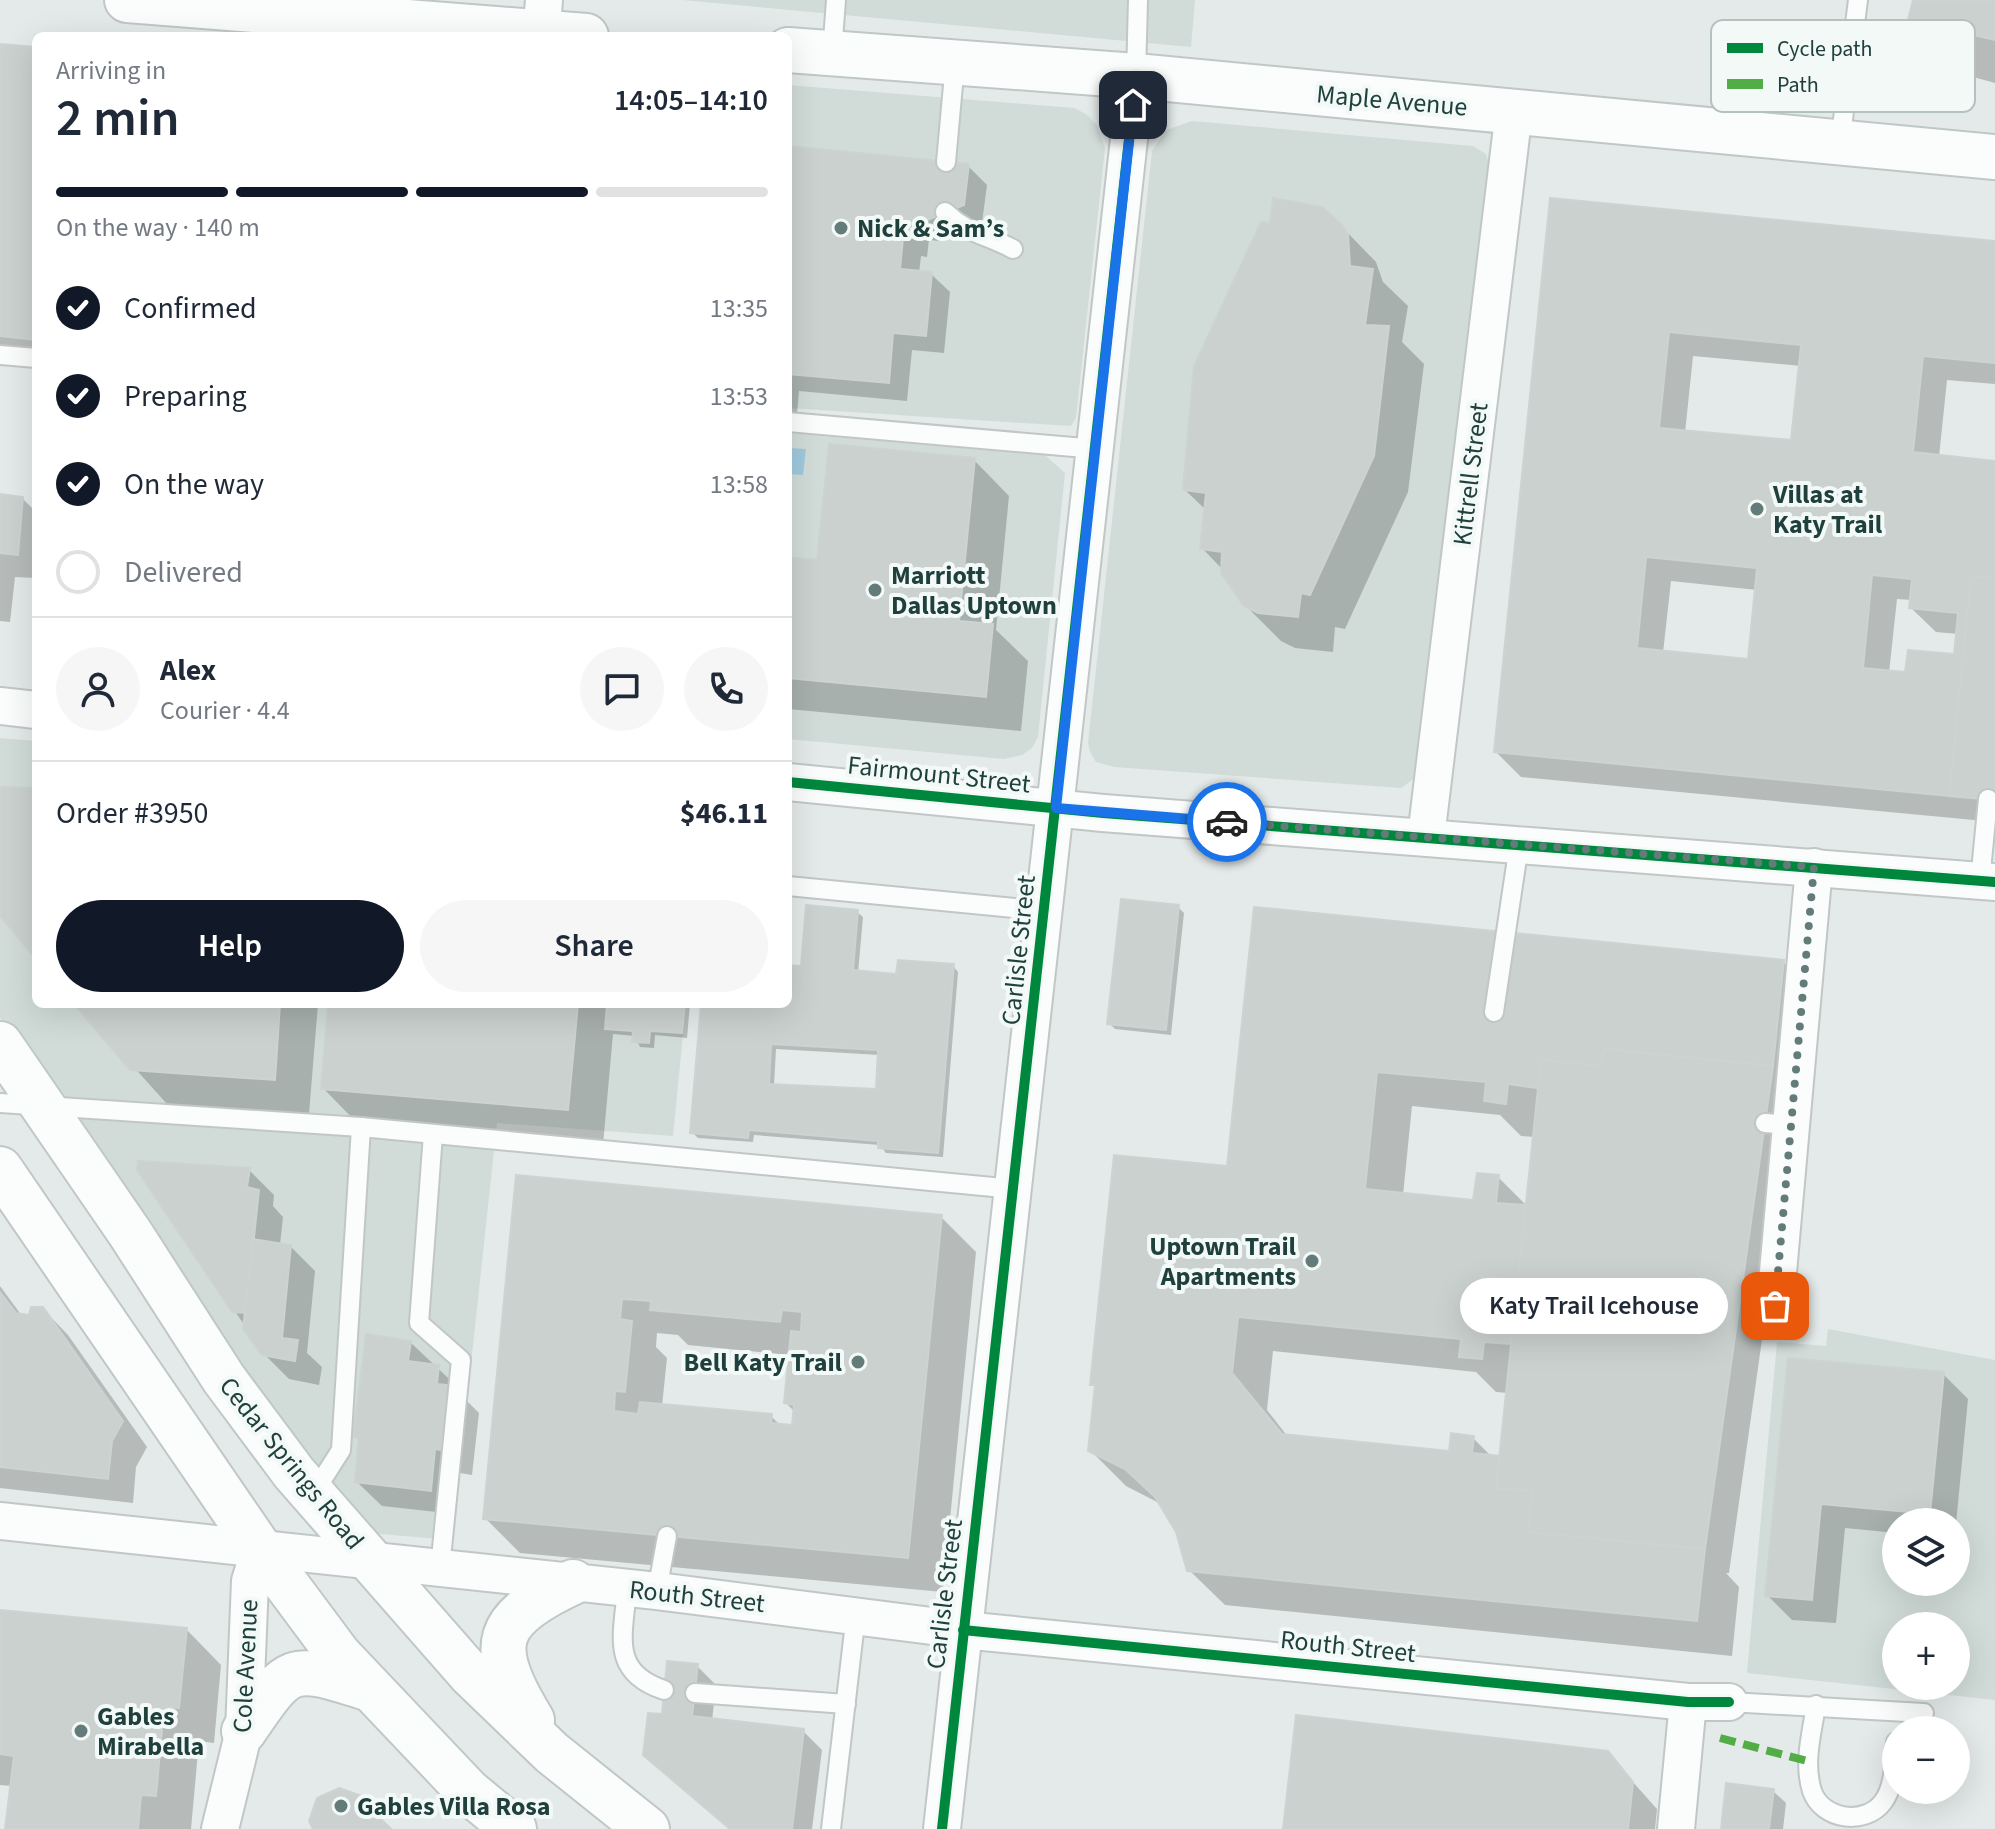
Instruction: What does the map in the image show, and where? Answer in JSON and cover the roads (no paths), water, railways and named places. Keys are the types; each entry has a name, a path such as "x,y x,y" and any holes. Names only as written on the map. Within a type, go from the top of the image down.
{"main road":[{"path":"127,0 542,23 572,32"},
{"name":"Maple Avenue","path":"792,50 1136,76 1995,157"},
{"name":"Cedar Springs Road","path":"0,1044 46,1108 224,1379 313,1494 471,1675 552,1753 647,1829"},
{"path":"0,1169 260,1549 367,1688 468,1791 514,1829"},
{"path":"552,1753 515,1693 502,1652 509,1624 517,1613 535,1600 573,1582"},
{"path":"244,1731 276,1687 298,1672 309,1670 367,1688"}],"street":[{"name":"Carlisle Street","path":"942,1829 1136,76"},
{"name":"Kittrell Street","path":"1426,837 1514,111"},
{"path":"0,706 32,710"},
{"name":"Fairmount Street","path":"792,782 1056,808 1988,881"},
{"path":"1775,1306 1778,1124 1814,867"},
{"name":"Routh Street","path":"0,1521 856,1614 963,1630 1688,1702 1729,1702"},
{"name":"Cole Avenue","path":"220,1829 244,1731 250,1581 260,1549"},
{"path":"1676,1829 1688,1702"}],"lane":[{"path":"832,53 836,0"},
{"path":"1136,76 1138,0"},
{"path":"1855,20 1858,0"},
{"path":"946,162 955,63"},
{"path":"1840,143 1844,112"},
{"path":"945,212 977,236 994,238 1013,249"},
{"path":"0,355 32,358"},
{"path":"792,422 1096,449"},
{"path":"1988,799 1988,881"},
{"path":"1494,1012 1519,845"},
{"path":"792,886 1045,911"},
{"path":"0,1103 361,1127 1014,1189"},
{"path":"313,1494 341,1450 361,1127"},
{"path":"433,1134 419,1323 461,1360 440,1568"},
{"path":"664,1690 643,1683 626,1661 622,1649 642,1590 667,1536"},
{"path":"831,1829 856,1614"},
{"path":"695,1693 846,1704"},
{"path":"1729,1702 1816,1705 1882,1718"},
{"path":"1816,1705 1807,1761 1813,1793 1826,1810 1872,1822 1882,1803"},
{"path":"1914,1716 1924,1713"}],"water":[{"path":"792,448 806,449 803,475 792,474"}],"place":[{"name":"Nick & Sam’s","path":"841,228"},
{"name":"Villas at Katy Trail","path":"1757,509"},
{"name":"Marriott Dallas Uptown","path":"875,590"},
{"name":"Uptown Trail Apartments","path":"1312,1261"},
{"name":"Katy Trail Icehouse","path":"1775,1306"},
{"name":"Bell Katy Trail","path":"858,1362"},
{"name":"Gables Mirabella","path":"81,1731"},
{"name":"Gables Villa Rosa","path":"341,1806"}]}
